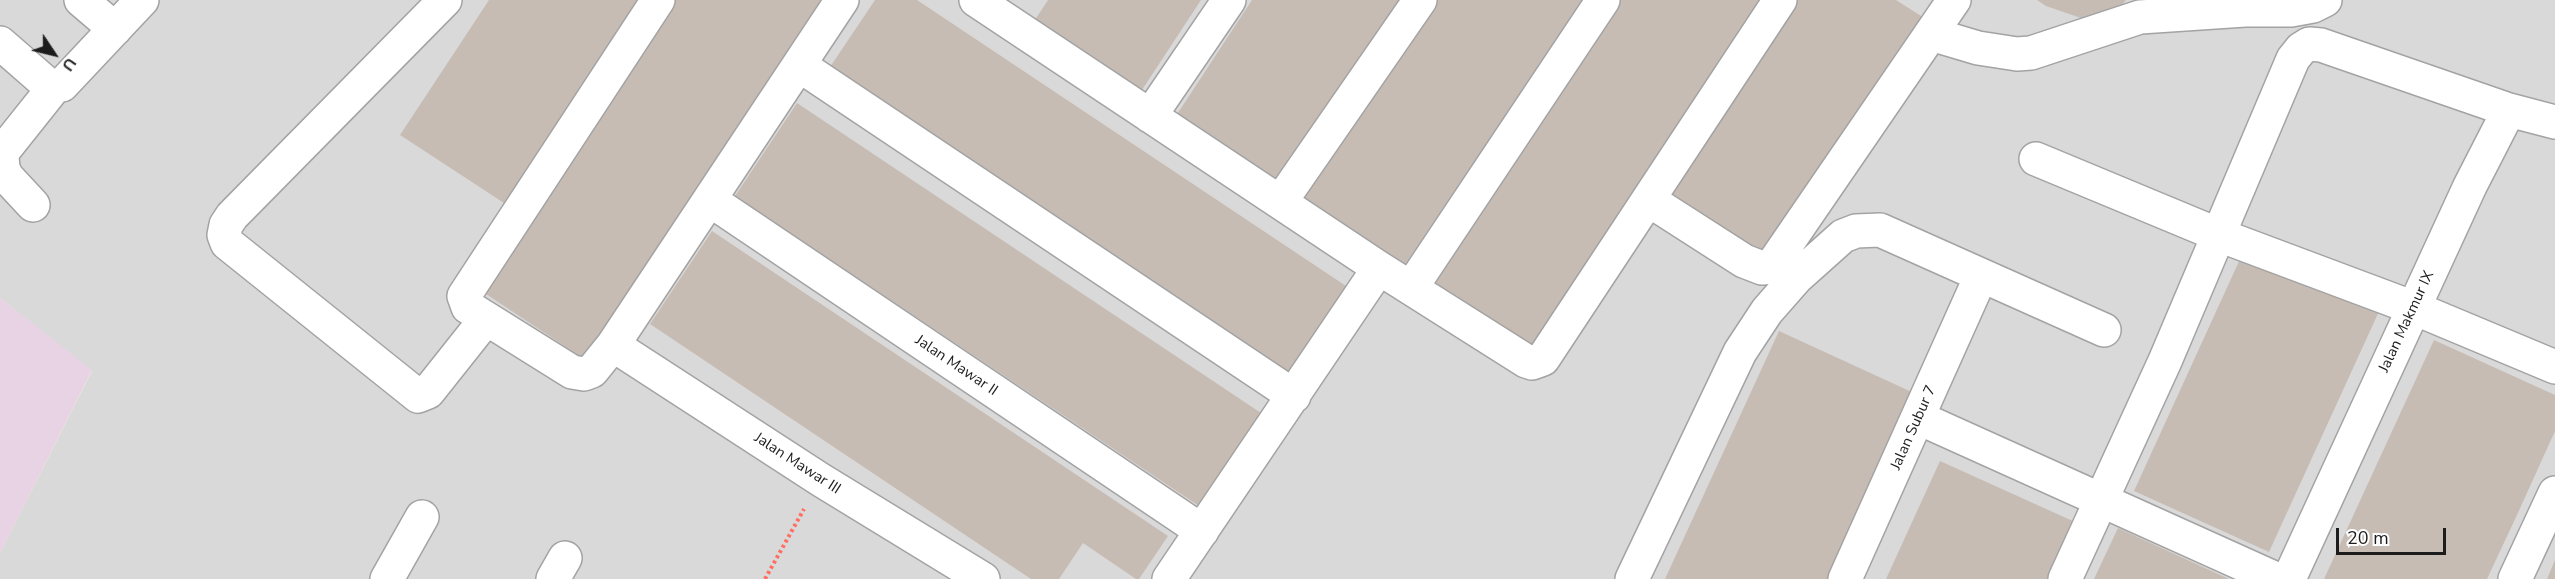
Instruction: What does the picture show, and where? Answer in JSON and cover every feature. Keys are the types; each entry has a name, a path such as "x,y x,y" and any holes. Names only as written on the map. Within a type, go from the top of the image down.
{"street":[{"path":"81,0 115,29"},
{"path":"33,205 7,177 3,169 4,150 55,86 67,82 142,0"},
{"path":"445,0 232,216 226,225 224,235 227,243 418,396 429,392 486,319"},
{"path":"658,0 466,292 466,306 572,372 584,374 592,371 613,345 842,0"},
{"path":"976,0 1019,12 1150,116 1379,268 1526,361 1538,362 1544,359 1780,0"},
{"path":"1150,116 1229,0"},
{"path":"1281,201 1420,0"},
{"path":"1411,288 1604,0"},
{"path":"1649,200 1744,261 1762,268 1771,267 1938,12 1978,48 2017,54 2073,40 2145,9 2291,10 2313,6 2325,0"},
{"path":"0,43 38,78 55,86"},
{"path":"2065,579 2219,235 2293,59 2301,49 2309,45 2321,45 2509,110 2555,122"},
{"path":"799,65 1294,396"},
{"name":"Jalan Makmur IX","path":"2289,579 2470,186 2509,110"},
{"path":"2036,159 2219,235 2414,308 2555,366"},
{"name":"Jalan Mawar II","path":"710,200 1202,531"},
{"path":"1632,579 1740,352 1767,311 1796,278 1843,236 1856,231 1880,230 2104,330"},
{"path":"1170,579 1379,268"},
{"name":"Jalan Subur 7","path":"1845,579 1981,276"},
{"name":"Jalan Mawar III","path":"613,345 821,480 983,579"},
{"path":"1919,418 2276,579"},
{"path":"2515,579 2555,493"},
{"path":"387,579 422,517"}],"path":[{"path":"765,579 821,480"}],"shaded area":[{"path":"0,0 2555,0 2555,579 0,579 0,553 92,371 0,298"},
{"path":"0,298 92,370 0,553"}],"building":[{"path":"489,0 642,0 507,205 400,135"},
{"path":"671,0 824,0 587,361 480,290"},
{"path":"875,0 917,0 1358,294 1296,387 826,73"},
{"path":"1048,0 1201,0 1140,93 1033,23"},
{"path":"1252,0 1405,0 1277,195 1170,125"},
{"path":"1434,0 1587,0 1410,268 1303,199"},
{"path":"1620,0 1774,0 1540,357 1432,287"},
{"path":"1789,0 1896,0 1929,21 1772,259 1665,189"},
{"path":"2037,0 2126,0 2104,26 2046,6"},
{"path":"797,103 1267,417 1205,510 735,196"},
{"path":"712,231 1168,536 1139,579 1083,543 1059,579 1031,579 650,324"},
{"path":"2246,246 2381,307 2269,552 2134,491"},
{"path":"1779,331 1914,393 1828,579 1665,579"},
{"path":"2434,340 2555,395 2555,431 2517,515 2487,579 2324,579"},
{"path":"1940,461 2075,522 2049,579 1886,579"},
{"path":"2118,528 2179,556 2229,579 2094,579"},
{"path":"2555,560 2555,579 2547,579"}]}
